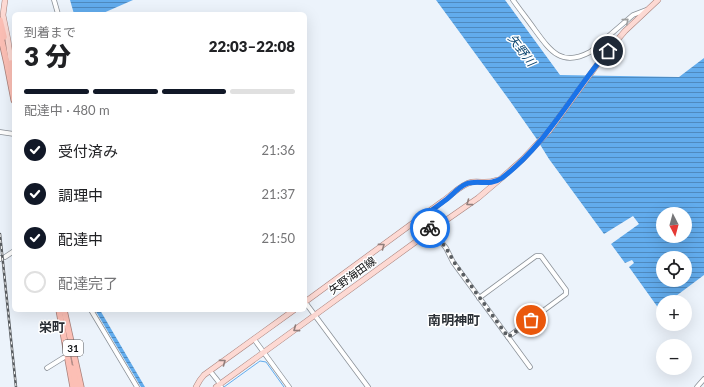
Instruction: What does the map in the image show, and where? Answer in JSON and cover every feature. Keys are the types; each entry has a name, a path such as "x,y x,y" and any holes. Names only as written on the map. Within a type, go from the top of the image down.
{"highway":[{"path":"0,20 12,70"},
{"path":"0,33 12,90"},
{"path":"60,312 77,387"},
{"name":"31","path":"64,312 73,387"},
{"name":"31","path":"70,355 81,387"}],"main road":[{"path":"5,0 3,15 10,61"},
{"name":"矢野海田線","path":"219,386 263,352 478,198 505,175 523,159 549,131 602,58 625,31 658,0"},
{"name":"矢野海田線","path":"307,301 464,185 475,182 488,183 500,179"},
{"path":"196,387 201,378 291,312"}],"street":[{"path":"54,0 57,12"},
{"path":"513,0 547,46 559,56 566,58 583,56 590,52 633,15 647,10"},
{"path":"0,132 12,134"},
{"path":"422,217 446,248 479,298 530,367"},
{"path":"2,258 12,252"},
{"path":"479,298 538,255 541,256 566,290 566,294 508,337"},
{"path":"307,305 368,387"},
{"path":"92,312 136,387"},
{"path":"254,339 289,387"},
{"path":"47,368 70,355"},
{"path":"210,371 219,386"},
{"path":"697,387 704,379"}],"water":[{"path":"70,0 133,0 106,12 73,12"},
{"name":"矢野川","path":"436,0 505,0 560,75 679,77 704,58 704,275 692,284 692,251 656,251 656,287 688,287 677,295 656,295 656,305 629,267 634,263 632,260 625,263 611,244 639,224 633,216 604,234 549,159 536,138"},
{"path":"96,312 101,312 145,387 141,387"}],"waterway":[{"path":"224,387 260,361 266,362 284,387"}],"railway":[{"path":"0,234 16,387"}],"way so far":[{"path":"430,228 446,248 454,262 508,337 531,320"}],"district":[{"name":"南明神町","path":"454,320"},
{"name":"栄町","path":"52,327"}],"route":[{"path":"430,228 422,217 462,186 475,182 488,183 500,179 523,159 549,131 608,51"}]}
